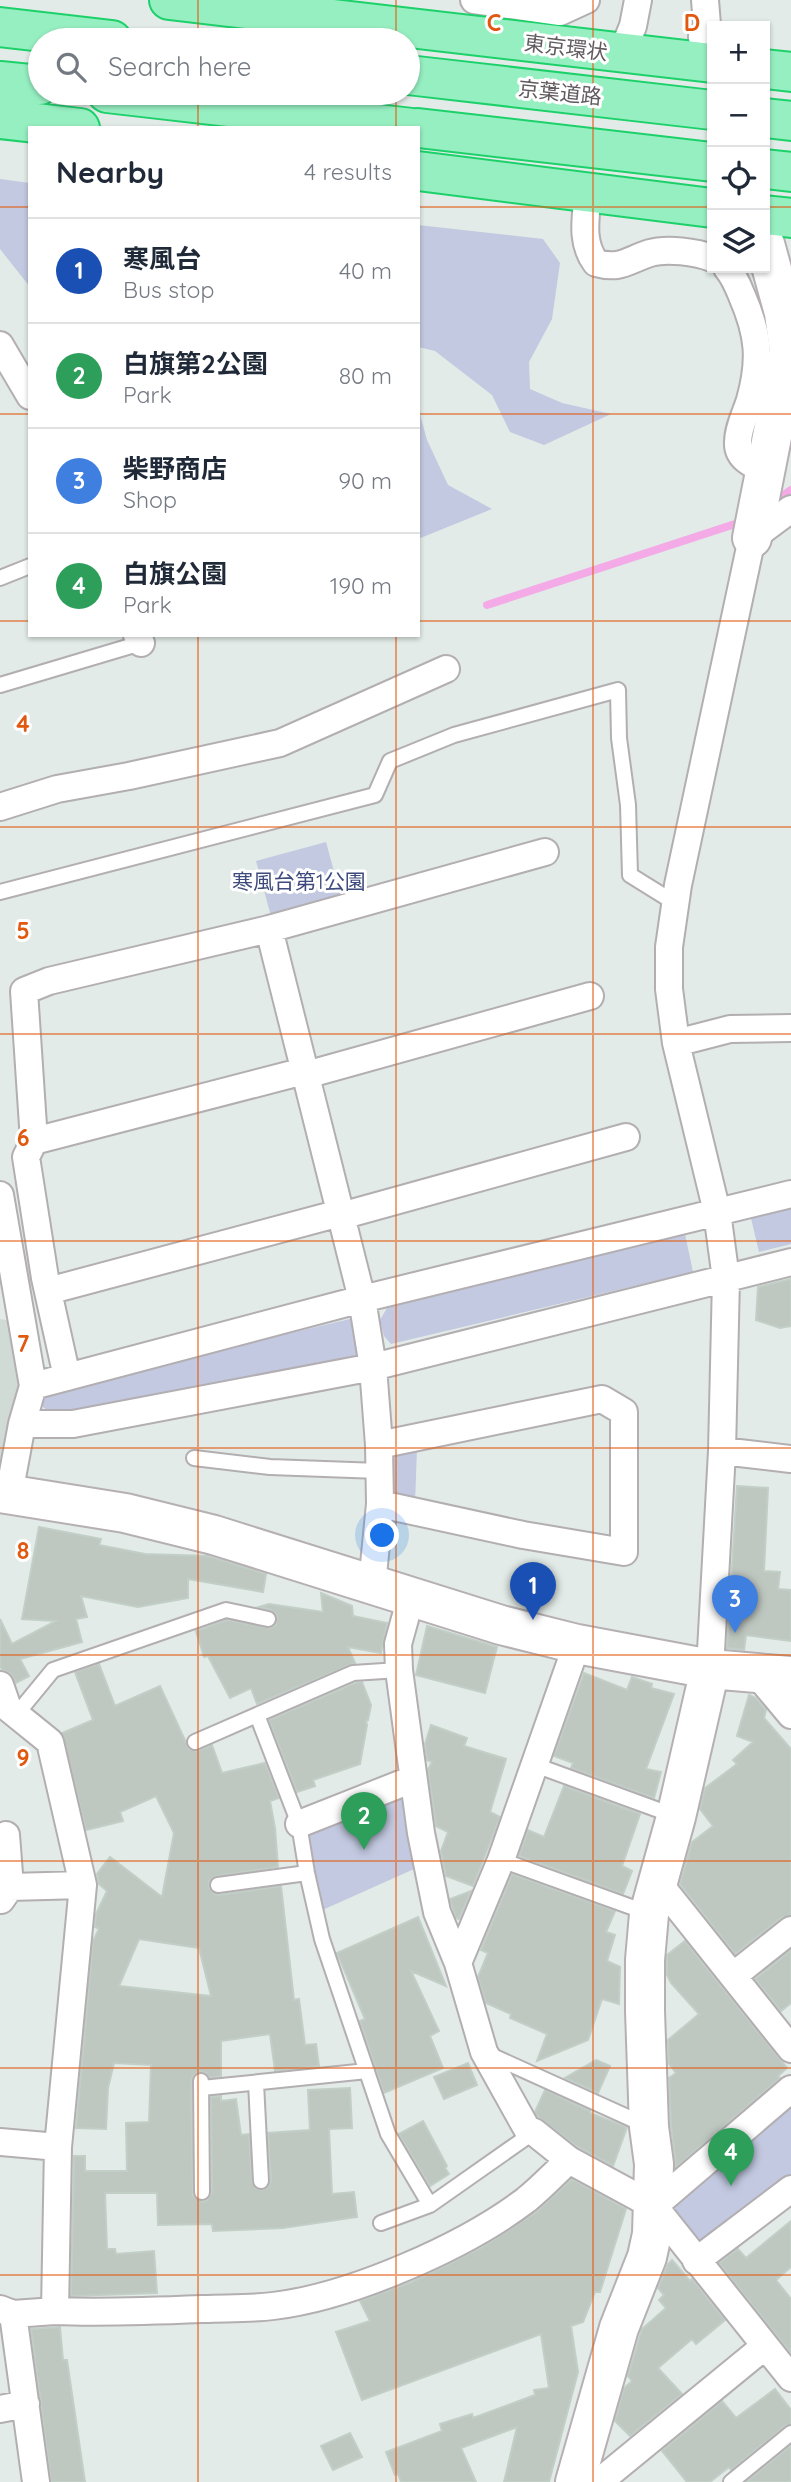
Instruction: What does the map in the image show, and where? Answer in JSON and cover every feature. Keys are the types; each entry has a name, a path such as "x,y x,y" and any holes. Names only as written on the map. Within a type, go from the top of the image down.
{"highway":[{"name":"東京環状","path":"169,0 409,28"},
{"path":"0,27 28,30"},
{"name":"東京環状","path":"420,29 640,55 707,40"},
{"path":"770,70 791,72"},
{"name":"京葉道路","path":"420,76 695,108"},
{"path":"0,80 28,84"},
{"path":"212,105 395,126"},
{"path":"18,121 62,126"},
{"path":"420,128 698,161"},
{"path":"770,170 791,172"},
{"path":"420,171 702,207"},
{"path":"770,216 791,218"}],"street":[{"path":"474,0 560,12 584,0"},
{"path":"638,0 633,26 640,55"},
{"path":"588,192 585,237 587,252 596,263 618,266 663,251 707,257"},
{"path":"593,2473 619,2328 647,2257 652,2234 654,2164 649,2127 645,1960 653,1897 676,1817 710,1669 722,1451 726,1279 717,1212 676,1043 669,969 675,903 789,351 788,312 770,259"},
{"path":"730,273 746,305 758,340 759,359 737,443 743,457 756,467 766,469"},
{"path":"0,345 28,393"},
{"path":"751,538 791,509"},
{"path":"0,807 57,789 280,743 446,668"},
{"path":"67,1377 48,1291 26,1157 34,1141 24,991 48,981 269,929 545,852"},
{"path":"269,929 362,1299 373,1367 380,1504 372,1585"},
{"path":"34,1141 305,1073 590,996"},
{"path":"676,1043 730,1029 791,1028"},
{"path":"48,1291 626,1137"},
{"path":"33,1386 362,1299 791,1194"},
{"path":"0,1195 33,1386 4,1494 125,1513 201,1532 500,1625 577,1644 710,1669 773,1674 791,1715"},
{"path":"22,1424 74,1424 373,1367 791,1262"},
{"path":"379,1445 602,1399 624,1412 624,1552 523,1535 380,1504"},
{"path":"722,1451 791,1459"},
{"path":"411,1597 398,1644 399,1670 421,1833 437,1912 458,1963 484,2052 527,2129 569,2160 654,2206 790,2374"},
{"path":"458,1963 501,1860 577,1644"},
{"path":"0,1685 8,1708 50,1742 83,1885 58,2147 55,2311"},
{"path":"299,1825 413,1779"},
{"path":"6,1835 5,1894 83,1885"},
{"path":"653,1897 733,1976 791,2049"},
{"path":"733,1976 791,1930"},
{"path":"654,2206 791,2090"},
{"path":"0,2142 58,2147"},
{"path":"36,2482 13,2406 6,2311 109,2313 273,2306 317,2297 401,2268 481,2229 527,2199 569,2160"},
{"path":"696,2261 791,2189"},
{"path":"593,2473 765,2346"}],"lane":[{"path":"0,578 28,567"},
{"path":"0,685 139,639"},
{"path":"0,892 375,795 390,761 454,734 618,690 619,738 628,805 630,875 675,903"},
{"path":"194,1458 270,1467 379,1471"},
{"path":"16,1715 53,1670 226,1610 268,1619"},
{"path":"195,1742 353,1673 399,1670"},
{"path":"257,1715 299,1825 322,1939 388,2134 430,2205"},
{"path":"535,1765 676,1817"},
{"path":"501,1860 653,1897"},
{"path":"218,1885 307,1873"},
{"path":"484,2052 649,2127"},
{"path":"202,2192 202,2084 256,2082 366,2071"},
{"path":"256,2082 261,2181"},
{"path":"381,2223 430,2205 534,2132"},
{"path":"731,2482 791,2433"}],"shaded area":[{"path":"0,1319 12,1321 22,1375 7,1474 0,1474"}],"green space":[{"path":"0,179 28,183 28,284 0,249"},
{"path":"420,225 543,239 560,263 552,319 529,362 530,389 562,403 611,414 544,445 510,432 492,395 435,351 420,347"},
{"path":"420,414 427,440 448,485 492,509 420,538"},
{"name":"寒風台第1公園","path":"326,842 342,901 272,920 256,861"},
{"path":"791,1204 791,1244 759,1252 750,1214"},
{"path":"685,1234 693,1272 391,1344 384,1336 380,1320 387,1308"},
{"path":"354,1318 358,1321 358,1363 91,1414 52,1414 43,1407 42,1396 48,1391"},
{"path":"417,1448 415,1504 392,1500 391,1455"},
{"path":"409,1794 423,1865 318,1912 304,1836"},
{"path":"791,2101 791,2174 699,2248 673,2215 671,2198"}],"building":[{"path":"791,1279 791,1326 780,1328 756,1320 758,1287"},
{"path":"737,1486 768,1488 764,1571 780,1572 778,1589 791,1590 791,1641 746,1635 744,1650 727,1648"},
{"path":"39,1527 101,1539 99,1545 145,1554 208,1556 266,1574 263,1592 188,1579 188,1598 138,1607 81,1596 87,1617 76,1619 82,1642 20,1659 29,1676 16,1683 11,1674 2,1670 0,1665 0,1619 12,1644 56,1621 22,1619"},
{"path":"321,1593 352,1606 353,1616 387,1623 381,1653 348,1647 355,1663 257,1704 251,1688 230,1698 208,1656 204,1657 196,1631 227,1620 270,1628 276,1625 277,1615 271,1610 259,1607 269,1604 323,1612"},
{"path":"427,1626 497,1647 485,1693 416,1675"},
{"path":"99,1664 115,1706 160,1686 189,1749 198,1751 212,1745 222,1773 265,1763 279,1798 270,1801 278,1867 216,1876 209,1881 209,1887 214,1894 219,1895 281,1886 294,2000 299,1999 305,2045 316,2044 319,2066 275,2071 270,2034 221,2041 221,2076 210,2078 200,2071 191,2080 193,2196 203,2202 212,2193 211,2097 221,2096 221,2101 236,2099 241,2135 249,2134 252,2182 256,2189 262,2190 269,2186 271,2181 268,2133 310,2130 308,2090 350,2088 352,2128 329,2129 332,2194 354,2192 357,2217 283,2228 213,2231 212,2224 158,2225 157,2193 105,2193 107,2249 115,2249 116,2254 154,2251 157,2293 71,2296 74,2156 85,2156 85,2171 127,2171 126,2123 149,2122 151,2065 114,2063 108,2088 106,2129 76,2128 93,1941 99,1929 95,1927 96,1914 107,1891 99,1884 97,1874 110,1857 162,1897 174,1833 156,1796 120,1812 123,1821 86,1830 62,1733 93,1720 75,1672","holes":["139,1939 199,1948 211,1996 119,1986"]},
{"path":"584,1673 627,1690 632,1677 652,1684 651,1688 674,1694 646,1769 661,1772 654,1798 571,1768 573,1763 554,1756"},
{"path":"362,1682 371,1705 360,1764 313,1780 315,1786 297,1792 269,1720"},
{"path":"749,1695 756,1698 766,1710 764,1718 791,1749 791,1915 781,1918 735,1954 680,1884 692,1842 713,1826 700,1809 705,1788 737,1764 733,1760 753,1742 737,1736"},
{"path":"431,1725 467,1738 464,1746 506,1759 490,1812 500,1817 473,1886 446,1876 441,1851 448,1832 436,1826 428,1770 432,1762 427,1760 425,1744"},
{"path":"564,1786 640,1814 622,1866 632,1871 623,1894 519,1856 528,1830 544,1837"},
{"path":"512,1874 615,1911 606,1932 615,1935 607,1961 620,1967 619,2004 602,1999 588,2040 537,2061 547,2034 510,2018 511,2014 486,2003 478,1977 488,1953 481,1950"},
{"path":"471,1891 459,1919 456,1918 450,1899"},
{"path":"418,1917 446,1986 411,1971 439,2031 430,2036 443,2068 384,2093 360,2021 365,2019 337,1953"},
{"path":"685,1941 787,2068 778,2076 780,2078 676,2167 669,2078 676,2073 669,2064 668,2040 699,2014 671,1983 667,1975 667,1955"},
{"path":"791,1950 791,2003 781,2011 755,1979"},
{"path":"596,2060 610,2066 598,2093 565,2078"},
{"path":"468,2063 477,2085 444,2099 434,2077"},
{"path":"545,2090 590,2113 627,2127 613,2166 578,2147 538,2117 535,2112"},
{"path":"423,2121 449,2174 430,2186 399,2134"},
{"path":"572,2179 626,2209 600,2292 595,2292 583,2322 571,2326 578,2372 549,2482 504,2482 517,2427 461,2448 476,2482 401,2482 398,2474 395,2475 386,2452 442,2431 440,2424 472,2414 473,2418 535,2395 534,2390 549,2388 541,2334 362,2400 336,2332 370,2321 360,2301 412,2282 479,2249 535,2213"},
{"path":"791,2221 791,2267 776,2280 791,2299 791,2353 719,2263 738,2249 746,2258"},
{"path":"672,2260 690,2281 692,2279 725,2320 696,2344 692,2339 658,2368 682,2394 630,2436 615,2421 624,2388 632,2381 628,2376 642,2329 666,2308 659,2300 664,2295 658,2288"},
{"path":"60,2327 63,2360 67,2360 85,2482 51,2482 31,2329"},
{"path":"775,2389 791,2410 791,2424 731,2470 729,2467 710,2482 687,2482 662,2451 722,2401 736,2418"},
{"path":"350,2433 362,2457 333,2470 321,2446"},
{"path":"791,2445 791,2482 746,2482"}],"waterway":[{"path":"772,503 791,490"},
{"path":"487,605 743,520"}],"place":[{"name":"寒風台","path":"533,1620"},
{"name":"柴野商店","path":"735,1633"},
{"name":"白旗第2公園","path":"364,1850"},
{"name":"白旗公園","path":"731,2186"}]}
